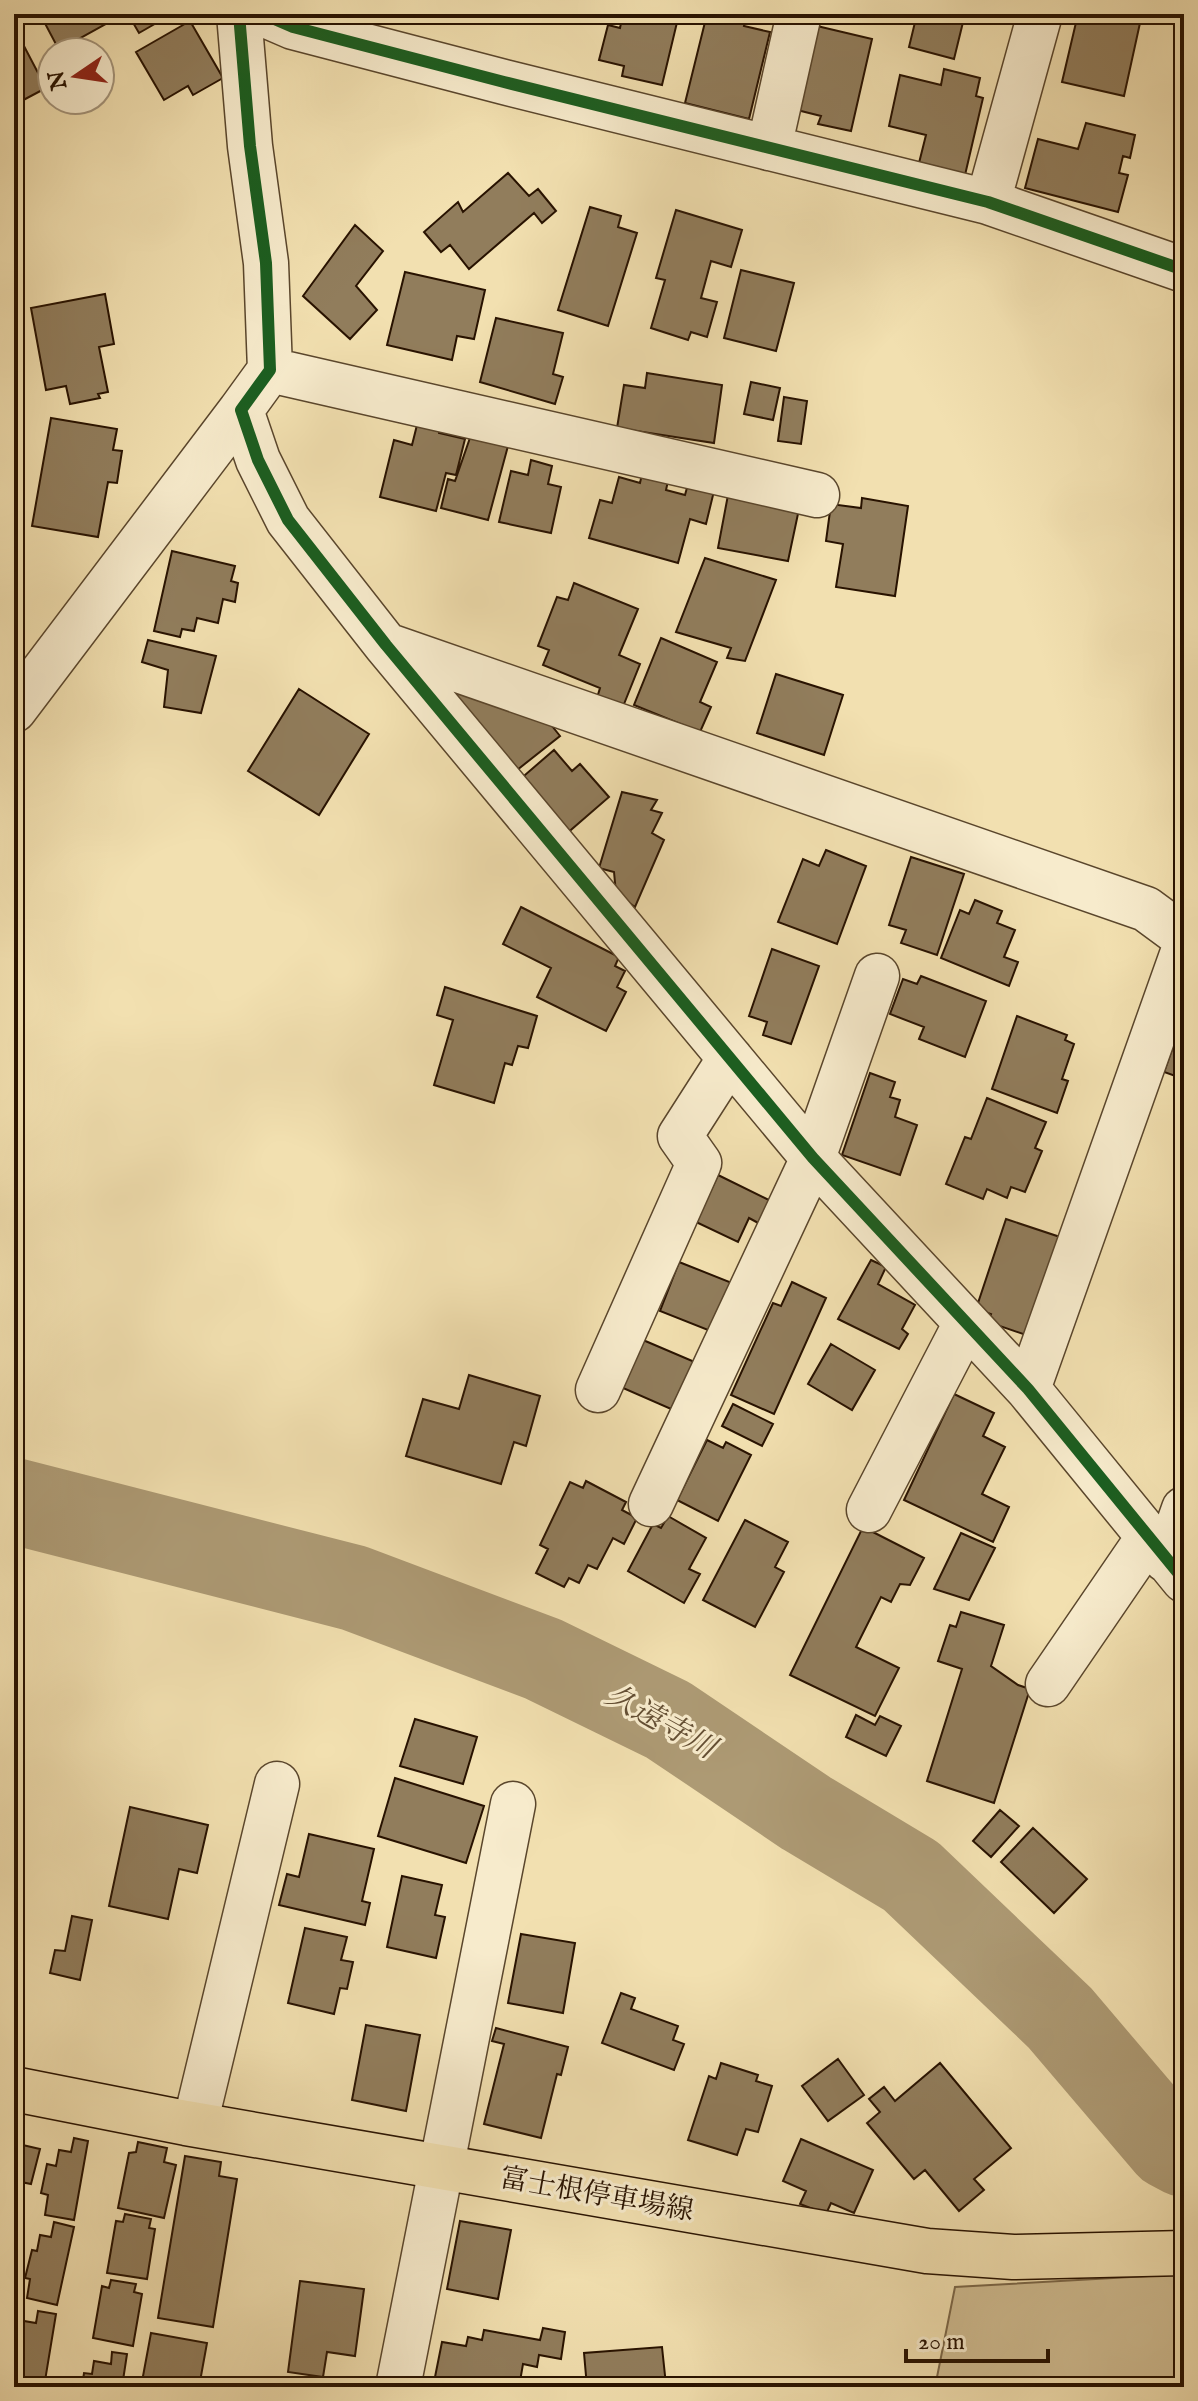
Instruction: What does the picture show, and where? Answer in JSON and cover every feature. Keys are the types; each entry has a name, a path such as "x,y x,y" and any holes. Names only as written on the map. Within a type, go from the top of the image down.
{"main road":[{"name":"富士根停車場線","path":"14,2089 195,2124 927,2251 1013,2257 1184,2253"}],"street":[{"path":"14,710 270,370 266,263 250,146 239,14"},
{"path":"263,14 293,27 504,82 988,202 1184,270"},
{"path":"769,148 799,14"},
{"path":"988,202 1040,14"},
{"path":"270,370 817,495"},
{"path":"241,410 258,460 288,520 386,645 813,1158 1028,1389 1166,1559"},
{"path":"386,645 1146,909 1184,937"},
{"path":"1028,1389 1184,949"},
{"path":"651,1504 813,1158 877,976"},
{"path":"598,1390 699,1163 680,1136 730,1058"},
{"path":"869,1510 966,1323"},
{"path":"1048,1684 1166,1559 1184,1509"},
{"path":"195,2124 277,1784"},
{"path":"398,2387 513,1804"}],"shaded area":[{"path":"1184,2274 1184,2387 935,2387 955,2287"}],"building":[{"path":"40,14 100,14 106,24 84,36 52,36"},
{"path":"128,14 172,14 139,33"},
{"path":"623,14 679,14 662,85 622,76 624,66 599,60 608,25 620,28"},
{"path":"707,14 747,14 744,26 770,32 749,119 685,103"},
{"path":"917,14 965,14 954,59 909,47"},
{"path":"1078,14 1102,14 1140,23 1124,96 1062,82"},
{"path":"190,21 223,78 193,95 188,86 164,100 136,52"},
{"path":"817,26 872,39 851,131 818,124 821,116 797,110"},
{"path":"14,27 36,69 36,93 14,105"},
{"path":"944,69 980,78 976,96 983,98 965,175 919,163 926,135 889,126 900,75 941,85"},
{"path":"1086,123 1135,135 1130,158 1123,156 1119,173 1128,175 1118,212 1025,188 1038,139 1078,149"},
{"path":"508,173 529,196 538,189 556,211 542,223 534,213 469,269 450,245 441,252 424,232 458,202 463,212"},
{"path":"590,207 621,216 618,227 637,233 608,326 558,310"},
{"path":"676,210 742,230 731,267 711,261 701,298 717,302 707,337 691,332 688,340 651,328 665,280 656,278"},
{"path":"355,225 383,251 356,286 377,310 350,339 303,296"},
{"path":"741,270 794,283 776,351 724,338"},
{"path":"405,272 485,290 474,339 457,336 452,360 387,345"},
{"path":"105,294 114,344 99,347 108,392 98,394 100,398 70,404 66,386 46,390 31,308"},
{"path":"496,318 563,333 553,374 563,377 555,404 480,382"},
{"path":"647,373 722,385 714,443 617,428 624,385 645,388"},
{"path":"751,382 780,388 773,420 744,414"},
{"path":"784,397 807,401 801,444 778,441"},
{"path":"51,418 117,429 113,450 122,451 117,483 108,482 98,537 32,526"},
{"path":"418,421 439,427 439,433 465,439 456,475 446,473 436,511 380,497 394,440 412,445"},
{"path":"471,435 508,446 488,520 441,508 448,479 455,481"},
{"path":"531,460 552,466 548,484 561,487 551,533 499,522 511,471 528,475"},
{"path":"642,474 668,481 666,490 685,495 688,484 714,491 706,524 690,519 678,563 589,538 600,500 612,503 619,477 640,483"},
{"path":"728,495 799,509 788,561 718,548"},
{"path":"862,498 908,506 895,596 836,587 843,544 826,541 831,504 861,508"},
{"path":"172,551 235,566 231,581 238,583 235,602 223,599 218,623 197,618 194,631 182,629 180,637 154,631"},
{"path":"705,558 776,580 745,661 727,658 731,648 676,632"},
{"path":"574,583 638,609 619,655 640,664 622,709 597,698 600,688 543,665 549,650 538,646 557,597 568,600"},
{"path":"661,638 717,662 700,702 711,707 700,732 634,705"},
{"path":"148,640 216,656 201,713 164,707 168,670 142,662"},
{"path":"776,674 843,695 824,755 757,733"},
{"path":"472,675 536,706 560,736 507,778 440,692"},
{"path":"299,689 369,734 319,815 248,771"},
{"path":"554,750 572,771 580,764 609,797 565,835 518,781"},
{"path":"622,792 657,800 651,810 662,813 652,833 664,840 635,907 616,893 614,872 599,868"},
{"path":"826,850 866,866 837,944 778,922 803,859 819,866"},
{"path":"911,857 964,874 937,955 901,943 906,930 889,925"},
{"path":"975,900 1002,911 997,923 1015,930 1004,957 1018,962 1009,986 941,958 960,910 969,914"},
{"path":"521,907 619,957 615,966 625,971 617,987 626,992 606,1031 537,997 551,968 503,944"},
{"path":"772,949 819,966 791,1044 763,1035 767,1022 749,1016"},
{"path":"921,976 986,1001 965,1057 919,1039 924,1027 890,1014 903,979 917,984"},
{"path":"445,987 537,1016 528,1048 518,1046 512,1065 505,1063 494,1103 434,1085 453,1020 437,1015"},
{"path":"1184,1015 1184,1079 1164,1072"},
{"path":"1017,1016 1067,1035 1065,1040 1074,1044 1062,1079 1068,1081 1057,1113 992,1089"},
{"path":"870,1073 895,1082 890,1097 900,1100 895,1117 917,1125 900,1175 842,1155"},
{"path":"987,1098 1046,1122 1035,1148 1042,1151 1025,1192 1011,1187 1007,1198 987,1189 983,1199 946,1184 965,1137 971,1139"},
{"path":"718,1175 773,1202 762,1225 749,1218 738,1242 696,1222"},
{"path":"1006,1219 1063,1238 1029,1336 988,1322 991,1314 976,1309"},
{"path":"871,1260 886,1267 878,1284 915,1305 902,1329 908,1334 899,1349 838,1319"},
{"path":"679,1262 732,1283 713,1332 660,1311"},
{"path":"792,1282 826,1298 774,1414 731,1395 773,1303 781,1306"},
{"path":"643,1340 697,1363 671,1409 623,1388"},
{"path":"831,1344 875,1370 852,1410 808,1384"},
{"path":"469,1375 540,1396 526,1446 514,1442 501,1484 406,1456 423,1399 459,1409"},
{"path":"954,1394 994,1413 983,1436 1005,1447 982,1494 1009,1507 993,1542 904,1500"},
{"path":"733,1404 773,1424 762,1446 722,1426"},
{"path":"707,1440 723,1448 726,1442 751,1455 718,1521 677,1500"},
{"path":"586,1481 626,1502 622,1510 637,1518 624,1544 613,1538 597,1569 588,1565 579,1583 569,1578 564,1587 536,1573 548,1549 540,1545 570,1482 583,1488"},
{"path":"668,1516 706,1538 689,1569 700,1574 684,1603 628,1571 653,1524 661,1528"},
{"path":"745,1520 788,1542 775,1567 784,1572 755,1627 703,1600"},
{"path":"863,1527 924,1558 910,1585 900,1584 891,1602 881,1597 856,1647 899,1668 875,1716 790,1675"},
{"path":"961,1533 995,1548 969,1600 934,1589"},
{"path":"961,1612 1004,1625 991,1666 1018,1685 1030,1689 994,1803 927,1781 962,1669 938,1661 950,1625 956,1627"},
{"path":"856,1715 875,1725 880,1716 901,1726 886,1756 846,1737"},
{"path":"415,1719 477,1737 463,1784 400,1766"},
{"path":"395,1778 484,1806 466,1863 378,1836"},
{"path":"130,1807 208,1825 197,1873 179,1869 168,1919 109,1906"},
{"path":"1000,1810 1019,1826 991,1857 973,1841"},
{"path":"1033,1828 1087,1879 1054,1913 1001,1862"},
{"path":"309,1834 374,1849 362,1901 370,1903 365,1925 279,1905 287,1874 299,1877"},
{"path":"402,1876 442,1885 435,1915 445,1917 436,1958 387,1947"},
{"path":"72,1916 92,1920 80,1980 50,1973 55,1950 65,1951"},
{"path":"305,1928 347,1937 341,1960 353,1962 347,1989 340,1988 334,2014 288,2003"},
{"path":"521,1934 575,1943 563,2013 508,2003"},
{"path":"14,1990 23,1991 15,2039 14,2038"},
{"path":"621,1993 635,1998 631,2009 678,2026 673,2040 684,2044 674,2070 602,2043"},
{"path":"366,2025 420,2035 406,2111 352,2100"},
{"path":"496,2028 568,2047 561,2075 557,2074 541,2138 484,2124 504,2044 492,2041"},
{"path":"838,2059 864,2095 828,2121 802,2086"},
{"path":"721,2063 758,2075 756,2081 772,2086 758,2132 746,2129 737,2155 688,2140 709,2076 716,2079"},
{"path":"940,2063 1011,2148 974,2179 984,2190 959,2211 925,2170 914,2179 867,2123 880,2112 869,2099 884,2087 895,2101"},
{"path":"74,2138 88,2141 74,2220 45,2215 48,2195 41,2193 47,2164 56,2166 59,2150 71,2152"},
{"path":"801,2139 873,2170 854,2213 831,2203 826,2214 800,2204 806,2191 783,2181"},
{"path":"138,2142 167,2148 164,2162 176,2165 164,2218 118,2208 129,2153 136,2152"},
{"path":"14,2143 40,2149 31,2184 16,2181 14,2188"},
{"path":"185,2156 221,2162 219,2176 237,2179 213,2327 158,2318"},
{"path":"125,2214 151,2219 149,2228 155,2229 147,2279 107,2273 116,2221 123,2222"},
{"path":"460,2221 511,2230 498,2299 447,2289"},
{"path":"54,2222 74,2227 57,2305 27,2298 30,2279 25,2278 32,2250 37,2251 40,2235 51,2237"},
{"path":"111,2280 136,2284 134,2292 142,2294 133,2346 93,2338 102,2286 109,2288"},
{"path":"300,2281 364,2289 355,2356 327,2352 323,2377 288,2372"},
{"path":"38,2311 56,2314 44,2387 14,2383 14,2332 17,2332 18,2320 36,2323"},
{"path":"543,2328 565,2332 561,2359 539,2355 537,2367 523,2364 519,2387 433,2387 442,2342 466,2346 468,2337 482,2340 484,2330 540,2340"},
{"path":"151,2333 207,2343 199,2387 141,2387"},
{"path":"662,2347 666,2385 587,2387 584,2353"},
{"path":"112,2352 127,2354 122,2387 82,2387 84,2373 92,2374 94,2361 111,2364"}],"waterway":[{"name":"久遠寺川","path":"14,1501 354,1588 543,1659 668,1720 806,1813 911,1876 1060,2018 1169,2146 1184,2154"}],"cycle path":[{"path":"239,14 250,146 266,263 270,370 241,410 258,460 288,520 386,645 813,1158 1028,1389 1184,1580"},
{"path":"263,14 293,27 504,82 988,202 1184,270"}]}
